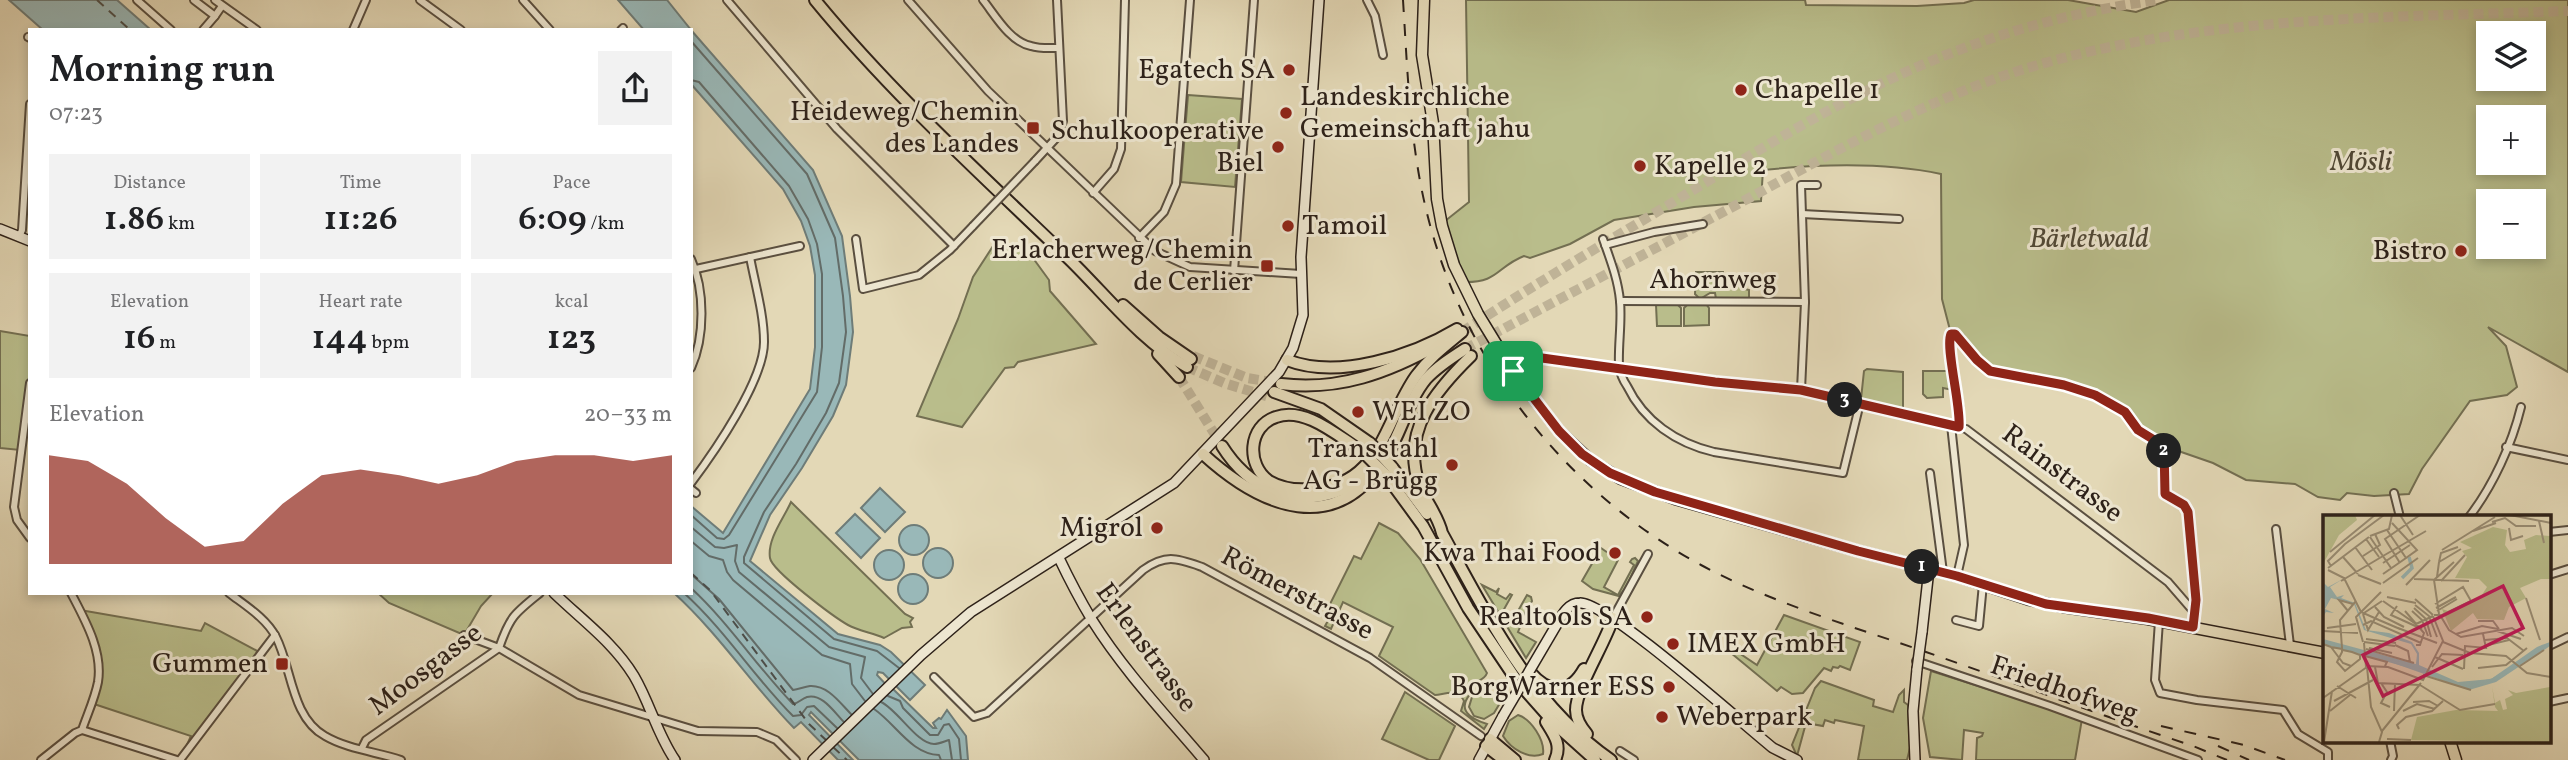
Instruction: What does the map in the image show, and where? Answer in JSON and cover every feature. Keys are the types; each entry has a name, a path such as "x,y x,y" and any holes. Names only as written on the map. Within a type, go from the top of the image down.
{"highway":[{"path":"815,0 890,85 1131,322 1159,348 1190,361 1081,270"},
{"path":"1131,322 1179,377"},
{"path":"1289,356 1309,367 1380,360 1420,348 1461,330"},
{"path":"1441,533 1366,447 1321,409 1275,391 1330,386 1367,378 1410,361 1461,330"},
{"path":"1366,447 1311,421 1290,415 1275,417 1264,424 1256,436 1253,448 1260,472 1278,485 1296,489 1318,489 1350,477 1365,466 1379,450 1408,389 1423,367 1461,330"},
{"path":"1203,454 1256,494 1280,504 1302,507 1323,505 1346,497 1386,468 1411,404 1426,379 1445,362 1468,353 1425,410 1414,452 1417,476 1441,533 1520,669 1551,707 1603,759"},
{"path":"1222,446 1237,467 1255,483 1297,497 1341,491 1386,468"},
{"path":"1386,468 1423,526 1468,608 1558,742 1559,751 1555,760"},
{"path":"1513,656 1543,685 1555,689 1566,687 1581,675 1613,618"},
{"path":"1603,759 1579,723 1576,705 1580,691 1608,637 1613,618"},
{"path":"1527,694 1556,725 1603,759"},
{"path":"1486,740 1511,760"}],"main road":[{"path":"813,760 931,645 979,606 1174,483 1266,388 1289,356 1303,315 1301,274 1319,0"},
{"path":"1424,0 1422,55 1433,123 1437,200 1444,234 1459,276 1483,323 1513,371 1567,440 1590,460 1622,479 1675,499 1943,572 2046,604 2159,621 2323,653"},
{"path":"0,229 28,241"},
{"name":"Erlenstrasse","path":"1059,558 1091,619 1127,669 1204,760"},
{"path":"1915,760 1913,712 1929,569"},
{"path":"556,595 621,657 638,683 661,736 675,760"},
{"path":"1479,760 1486,740 1559,619 1575,604 1590,605 1613,618 1781,757 1797,760"},
{"path":"2450,742 2456,760"}],"street":[{"path":"137,0 169,28"},
{"path":"215,0 254,28"},
{"path":"356,28 366,0"},
{"path":"421,0 458,28"},
{"path":"523,0 548,28"},
{"path":"727,0 862,156 954,246"},
{"path":"908,0 978,80 1155,251 1190,267 1301,274"},
{"path":"983,0 1013,36 1025,45 1059,48"},
{"path":"856,239 863,289 919,275 954,246 1048,148 1058,136 1063,121 1057,0"},
{"path":"1093,192 1114,169 1121,149 1125,0"},
{"path":"1139,238 1164,212 1176,184 1190,0"},
{"path":"1234,271 1254,0"},
{"path":"1367,0 1375,16 1383,55"},
{"path":"197,1 215,16"},
{"path":"205,28 222,6"},
{"path":"19,237 22,230 28,136"},
{"path":"1801,390 1805,302 1801,185 1817,186"},
{"path":"1802,214 1899,219"},
{"path":"1703,224 1604,242 1617,281 1620,301 1619,369 1643,412 1668,433 1714,452 1843,473 1860,403"},
{"path":"696,270 800,246"},
{"path":"693,480 744,400 762,362 763,329 750,257"},
{"path":"693,263 700,300 700,329 693,359"},
{"name":"Ahornweg","path":"1620,301 1805,302"},
{"name":"Rainstrasse","path":"1953,333 1960,337 1977,360 1990,371 2064,385 2095,395 2125,412 2138,430 2164,446 2165,494 2184,505 2188,512 2196,600 2193,612 2175,589 2127,550 1974,433 1959,427 1960,411 1949,338 1953,333"},
{"path":"1513,371 1528,361 1542,358 1715,382 1801,390 1959,427"},
{"path":"2470,515 2482,499 2521,407"},
{"path":"27,418 14,507 17,520 28,535"},
{"path":"1951,425 1964,545 1957,576"},
{"path":"2506,447 2568,460"},
{"path":"1930,473 1943,572"},
{"path":"2394,494 2399,515"},
{"path":"2276,529 2290,645"},
{"path":"2550,532 2568,530"},
{"path":"1613,618 1648,554"},
{"name":"Römerstrasse","path":"934,677 974,716 987,713 1143,570 1158,559 1177,558 1202,566 1370,658 1486,740"},
{"path":"2550,575 2568,569"},
{"path":"1956,620 1979,626 1983,584"},
{"path":"72,595 89,627 99,661 98,682 82,730"},
{"path":"232,595 255,613 275,635 302,712 313,727 325,737 401,760"},
{"name":"Moosgasse","path":"362,748 366,740 499,648 513,615 538,595"},
{"path":"2193,612 2193,627"},
{"path":"2159,621 2155,680 2160,693 2283,710 2298,734 2328,752 2328,760"},
{"path":"41,760 82,730 179,760 275,635"},
{"path":"464,635 499,648 579,695 698,731 757,732 776,740 796,760"},
{"path":"2550,646 2568,637"},
{"name":"Friedhofweg","path":"1917,665 2050,706 2198,760"},
{"path":"2550,702 2568,698"},
{"path":"2390,742 2393,756 2391,760"},
{"path":"1620,751 1634,760"}],"green space":[{"path":"1466,0 1805,0 1806,5 1917,6 1974,0 2068,0 2136,12 2169,0 2568,0 2568,372 2488,327 2506,346 2517,387 2507,395 2470,401 2422,469 2409,494 2374,496 2347,493 2340,500 2318,497 2295,484 2246,480 2213,463 2150,439 2125,412 2095,395 1990,371 1960,337 1951,334 1942,299 1941,174 1897,167 1852,165 1763,170 1761,201 1694,207 1614,220 1570,244 1530,258 1524,256 1491,277 1475,282 1463,282 1445,221 1469,202"},
{"path":"1188,95 1242,99 1235,187 1181,182"},
{"path":"995,243 1030,254 1049,280 1050,291 1096,344 1018,362 1014,367 1005,368 962,427 917,416 973,277"},
{"path":"1696,272 1723,272 1724,277 1744,277 1749,298 1716,299 1715,293 1710,293 1700,299 1695,294"},
{"path":"1677,304 1681,308 1681,326 1657,326 1656,305"},
{"path":"1688,304 1706,304 1709,308 1709,325 1684,326 1684,308"},
{"path":"0,331 28,336 28,396 20,450 0,448"},
{"path":"1864,371 1903,372 1903,409 1861,399"},
{"path":"1923,371 1950,371 1953,390 1943,388 1943,397 1927,398 1923,394"},
{"path":"791,502 905,614 913,618 910,622 912,627 902,628 884,638 852,627 818,604 781,573 770,558 771,543"},
{"path":"1379,523 1398,533 1420,559 1487,673 1471,686 1469,689 1472,692 1465,704 1467,713 1487,724 1484,729 1461,711 1464,701 1458,694 1435,695 1379,656 1393,627 1343,602 1331,629 1325,626 1330,617 1325,614 1354,556 1361,559"},
{"path":"1601,548 1618,560 1604,587 1618,595 1634,565 1630,562 1635,558 1638,561 1627,586 1619,596 1593,589 1582,581"},
{"path":"1482,585 1496,592 1499,588 1497,594 1506,599 1512,595 1503,611 1507,613 1505,619 1509,621 1514,618 1527,595 1531,597 1532,601 1518,624 1518,632 1536,642 1526,658"},
{"path":"380,595 491,595 481,606 464,635 389,603"},
{"path":"80,610 201,631 205,623 261,653 180,760 191,736 91,703 99,661"},
{"path":"1784,615 1860,642 1850,670 1840,666 1833,667 1831,671 1824,668 1803,693 1792,694 1781,687 1777,691 1731,653 1733,649 1757,665"},
{"path":"1931,671 2082,719 2075,760 1976,760 1977,738 1983,733 1964,730 1962,760 1930,757 1923,718"},
{"path":"1821,681 1874,700 1873,706 1893,712 1899,695 1904,690 1904,702 1908,705 1910,748 1907,760 1858,760 1864,726 1835,720 1834,723 1825,720 1823,726 1806,723 1797,756 1792,745 1815,688"},
{"path":"1405,692 1455,726 1439,760 1429,760 1382,739"},
{"path":"1481,692 1503,698 1494,713 1484,719 1474,716 1469,707 1472,697"},
{"path":"1518,715 1528,721 1536,731 1542,743 1543,754 1532,756 1521,752 1503,736 1509,721"}],"water":[{"path":"9,0 117,0 149,28 41,28"},
{"path":"618,0 667,0 689,28 642,28"},
{"path":"693,32 813,170 842,236 850,296 853,332 846,385 833,416 770,515 750,561 838,634 880,645 891,652 925,685 910,700 883,673 878,672 877,675 933,728 936,728 933,723 941,719 947,710 966,736 968,760 859,760 811,712 809,715 853,760 838,760 801,722 794,728 706,625 676,595 693,595 693,508 723,533 810,389 815,347 815,275 810,246 801,221 783,189 693,86"},
{"path":"880,488 905,512 885,532 861,508"},
{"path":"855,514 880,538 861,558 836,533"},
{"path":"914,525 925,529 929,540 925,551 914,555 903,551 899,540 903,529"},
{"path":"938,548 949,552 953,563 949,574 938,578 927,574 923,563 927,552"},
{"path":"889,550 900,554 904,565 900,576 889,580 878,576 874,565 878,554"},
{"path":"913,574 924,578 928,589 924,600 913,604 902,600 898,589 902,578"}],"ferry route":[{"path":"97,0 128,28"},
{"path":"693,575 710,590 809,724 826,740"},
{"path":"833,747 847,760"}],"tunnel":[{"path":"1462,332 1771,143 1874,87 1946,55 2024,28 2103,9 2157,0"},
{"path":"1465,349 1882,128 1949,97 2018,71 2085,53 2221,29 2360,18 2568,11"},
{"path":"1193,356 1247,378 1278,383"},
{"path":"1187,367 1224,383 1269,397"},
{"path":"1179,377 1222,446"}],"railway":[{"path":"1403,0 1414,146 1432,232 1450,284 1473,334 1501,381 1534,426 1570,466 1611,504 1654,537 1701,565 1756,591 2227,760"},
{"path":"2161,726 2244,745 2285,760"},
{"path":"2218,746 2249,760"}],"place":[{"name":"Egatech SA","path":"1289,70"},
{"name":"Chapelle 1","path":"1741,90"},
{"name":"Landeskirchliche Gemeinschaft jahu","path":"1286,113"},
{"name":"Heideweg/Chemin des Landes","path":"1033,128"},
{"name":"Schulkooperative Biel","path":"1278,147"},
{"name":"Kapelle 2","path":"1640,166"},
{"name":"Tamoil","path":"1288,226"},
{"name":"Bistro","path":"2461,251"},
{"name":"Erlacherweg/Chemin de Cerlier","path":"1267,266"},
{"name":"WEI ZO","path":"1358,412"},
{"name":"Transstahl AG - Brügg","path":"1452,465"},
{"name":"Migrol","path":"1157,528"},
{"name":"Kwa Thai Food","path":"1615,553"},
{"name":"Realtools SA","path":"1647,617"},
{"name":"IMEX GmbH","path":"1673,644"},
{"name":"Gummen","path":"282,664"},
{"name":"BorgWarner ESS","path":"1669,687"},
{"name":"Weberpark","path":"1662,717"}],"route":[{"path":"1953,333 1960,337 1983,367 1990,371 2087,391 2125,412 2138,430 2164,446 2165,494 2184,505 2188,512 2196,600 2193,627 2046,604 1957,576 1858,551 1655,492 1610,473 1582,454 1559,431 1513,371 1533,359 1564,360 1715,382 1801,390 1959,427 1960,411 1949,338 1953,333"}],"park label":[{"name":"Mösli","path":"2361,162"},
{"name":"Bärletwald","path":"2089,239"}]}
